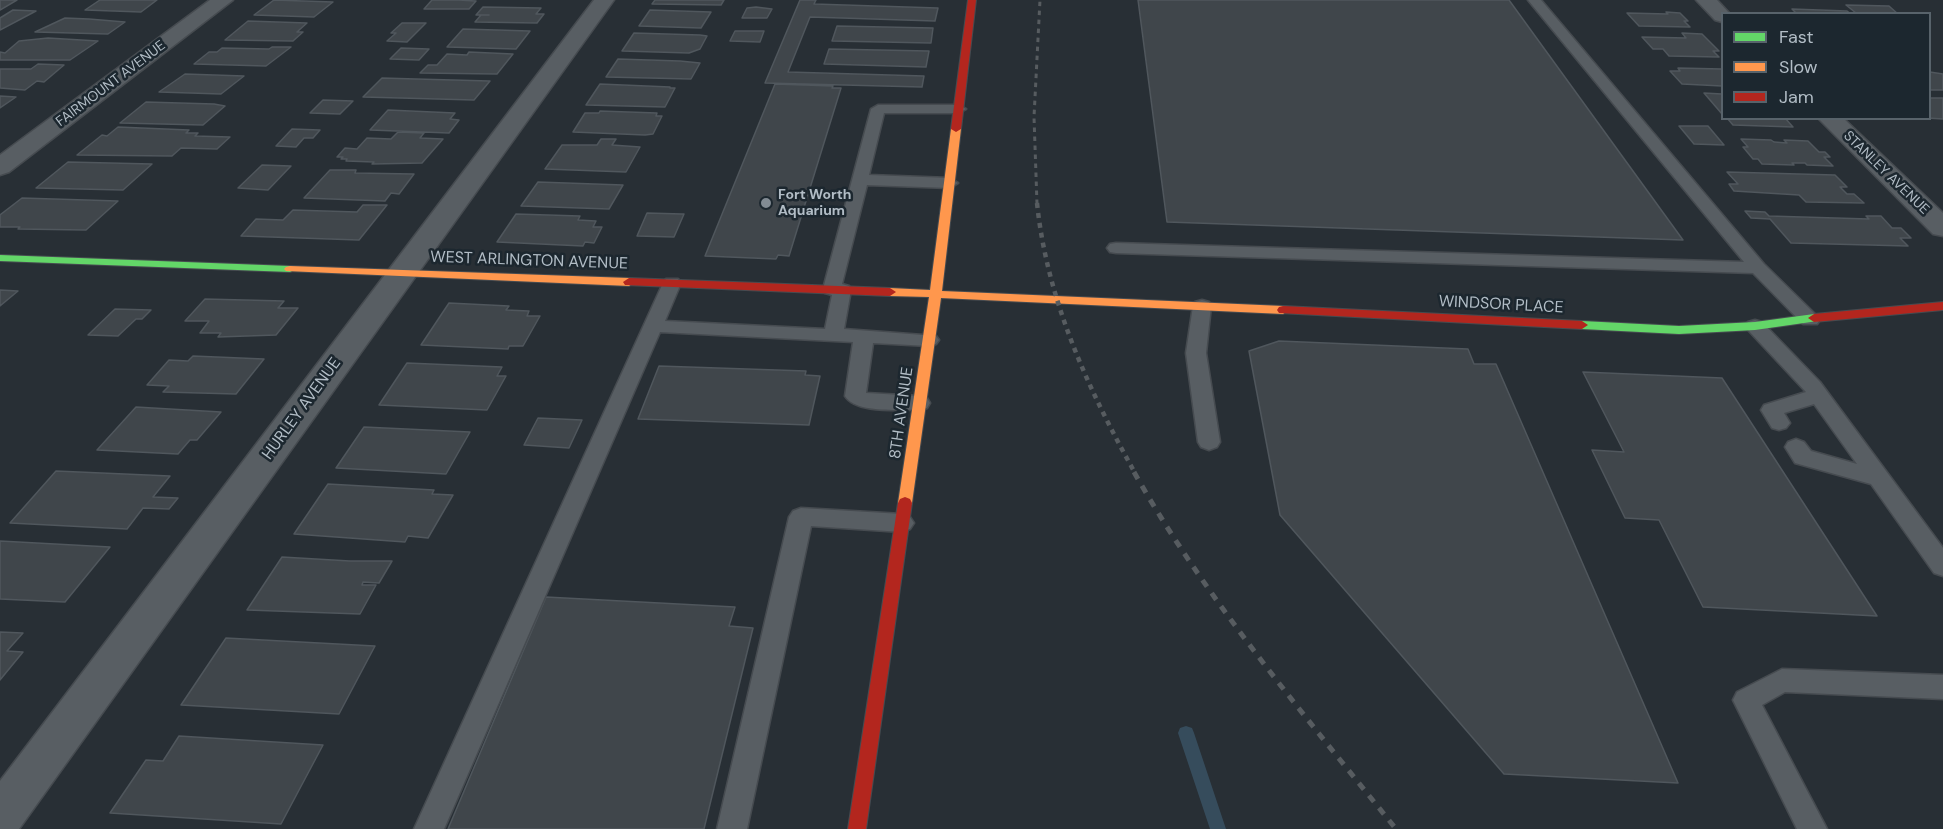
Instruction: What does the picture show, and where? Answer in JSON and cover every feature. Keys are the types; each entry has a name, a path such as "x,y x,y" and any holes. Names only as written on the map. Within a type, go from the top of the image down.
{"street":[{"name":"FAIRMOUNT AVENUE","path":"0,167 223,0"},
{"name":"HURLEY AVENUE","path":"0,818 604,0"},
{"name":"8TH AVENUE","path":"857,829 936,293 972,0"},
{"path":"1706,0 1721,15"},
{"name":"STANLEY AVENUE","path":"1831,120 1943,228"},
{"name":"WEST ARLINGTON AVENUE","path":"0,258 1056,298"},
{"name":"WINDSOR PLACE","path":"1056,298 1679,330 1755,326 1847,313 1943,306"}],"lane":[{"path":"1534,0 1758,268 1810,320"},
{"path":"833,336 837,290 859,180 878,109 959,109"},
{"path":"859,180 950,183"},
{"path":"1116,248 1758,268"},
{"path":"429,829 672,283"},
{"path":"1202,306 1197,354 1209,442"},
{"path":"652,326 929,340"},
{"path":"1755,326 1819,395 1943,566"},
{"path":"864,337 855,396 863,400 920,403"},
{"path":"1779,423 1771,410 1819,395"},
{"path":"1796,447 1803,457 1879,478"},
{"path":"732,829 801,517 902,522"},
{"path":"1812,829 1746,700 1782,680 1943,687"}],"building":[{"path":"0,0 17,0 0,10"},
{"path":"100,0 157,0 141,12 85,10"},
{"path":"274,0 333,2 314,17 254,15"},
{"path":"432,0 476,1 469,9 424,9"},
{"path":"655,0 724,0 721,5 652,4"},
{"path":"800,0 816,0 814,4 938,8 935,21 810,17 788,72 924,76 922,87 765,83"},
{"path":"1138,0 1509,0 1683,240 1167,222"},
{"path":"1846,5 1889,6 1896,12 1855,12"},
{"path":"483,7 541,8 536,14 544,14 537,23 475,22 481,15 476,15"},
{"path":"747,8 772,9 767,18 742,18"},
{"path":"1792,9 1848,12 1795,12"},
{"path":"13,10 36,11 0,30 0,18"},
{"path":"650,10 711,12 701,28 639,26"},
{"path":"1666,12 1680,13 1688,21 1684,21 1690,27 1639,26 1627,13 1668,14"},
{"path":"65,18 125,22 108,34 35,32"},
{"path":"248,21 307,23 297,32 303,32 293,41 225,40"},
{"path":"402,23 426,23 407,42 387,41 396,33 391,33"},
{"path":"837,26 933,28 931,43 832,41"},
{"path":"463,29 530,31 516,49 447,47"},
{"path":"735,31 764,31 760,42 730,41"},
{"path":"634,33 707,36 700,49 689,53 622,51"},
{"path":"1682,33 1702,34 1719,51 1713,51 1719,57 1669,56 1663,49 1653,49 1642,37 1686,38"},
{"path":"48,38 98,41 70,60 0,60 0,52 5,53 19,41"},
{"path":"291,47 266,66 194,64 209,52 217,52 222,48 269,49"},
{"path":"401,48 429,49 419,60 390,59"},
{"path":"829,49 929,51 926,67 824,64"},
{"path":"469,52 513,54 497,74 420,73 428,65 437,65 447,54 467,55"},
{"path":"618,59 700,63 691,79 606,77"},
{"path":"38,64 64,65 44,82 37,81 25,90 0,88 0,69 31,69"},
{"path":"1678,68 1721,69 1721,86 1682,84 1670,71 1680,71"},
{"path":"1931,72 1943,74 1943,90 1931,90"},
{"path":"185,74 244,76 221,94 159,92"},
{"path":"382,78 490,81 474,100 363,97"},
{"path":"600,84 675,88 665,107 586,105"},
{"path":"775,84 841,88 789,256 778,255 776,259 705,256"},
{"path":"1704,93 1721,94 1721,113"},
{"path":"0,96 16,97 0,108"},
{"path":"1931,98 1943,98 1943,119 1931,118"},
{"path":"323,100 353,101 340,114 310,113"},
{"path":"146,102 225,106 203,125 120,123"},
{"path":"388,110 455,113 450,119 459,120 449,133 370,130"},
{"path":"600,111 657,113 656,116 662,116 653,134 573,132 585,113 599,113"},
{"path":"1729,120 1787,120 1793,127 1733,125"},
{"path":"1679,126 1708,126 1724,145 1694,144"},
{"path":"118,127 189,130 186,133 198,133 195,136 230,137 217,149 181,148 172,156 77,155 102,135 107,136"},
{"path":"292,129 320,130 313,138 304,138 296,147 276,146"},
{"path":"398,132 424,133 420,138 443,139 422,163 372,164 374,162 346,161 347,159 341,159 343,157 337,157 345,148 357,149 367,138 391,139"},
{"path":"601,139 616,139 612,145 640,147 626,172 545,169 562,145 597,145"},
{"path":"1741,139 1787,143 1784,140 1808,141 1819,152 1825,152 1830,157 1824,157 1833,166 1805,163 1762,164 1758,159 1753,159 1743,147 1748,147"},
{"path":"68,162 152,164 123,190 36,188"},
{"path":"262,165 291,166 268,190 238,188"},
{"path":"330,170 356,170 355,173 414,174 399,194 391,193 385,201 304,198"},
{"path":"1727,172 1835,175 1847,187 1840,187 1847,194 1854,194 1864,203 1806,202 1799,195 1734,191 1729,184 1738,184"},
{"path":"538,182 623,185 609,209 521,206"},
{"path":"22,198 118,201 86,230 0,227 0,215"},
{"path":"363,205 387,205 359,240 241,236 256,219 283,220 293,210 357,212"},
{"path":"1745,211 1765,212 1769,216 1869,219 1866,216 1881,216 1892,228 1901,228 1911,238 1900,238 1908,246 1791,243 1770,219 1751,218"},
{"path":"647,213 684,214 674,237 637,236"},
{"path":"516,214 580,216 578,220 596,221 593,227 602,227 594,243 585,242 583,246 497,242"},
{"path":"0,290 18,291 0,306"},
{"path":"205,299 284,301 278,308 298,308 276,335 218,337 221,333 200,333 209,321 185,321"},
{"path":"449,303 509,306 506,310 529,311 527,316 540,316 523,346 509,346 508,349 421,345"},
{"path":"115,309 151,310 142,319 136,319 118,336 88,335"},
{"path":"1279,341 1468,349 1474,364 1496,364 1678,783 1504,774 1280,515 1249,351"},
{"path":"193,356 264,359 236,394 163,392 169,386 147,385 169,360 188,361"},
{"path":"407,363 502,367 497,376 506,376 487,410 379,405"},
{"path":"659,366 806,371 805,375 820,376 809,425 638,419"},
{"path":"1583,372 1722,378 1877,616 1703,607 1659,520 1625,518 1592,450 1624,452"},
{"path":"136,407 221,412 197,440 190,440 178,454 97,450"},
{"path":"538,418 582,420 569,448 524,445"},
{"path":"364,427 470,432 446,474 336,468"},
{"path":"56,471 170,476 153,497 178,498 169,509 143,508 127,529 10,523"},
{"path":"328,484 434,490 432,494 453,495 428,538 408,536 405,542 294,534"},
{"path":"0,541 110,547 65,602 0,599"},
{"path":"282,557 392,561 379,583 363,582 362,585 376,585 360,614 247,610"},
{"path":"546,597 735,607 729,626 753,628 704,829 448,829"},
{"path":"0,632 23,633 7,651 23,652 0,680"},
{"path":"226,638 375,646 339,714 181,705"},
{"path":"179,736 323,745 281,824 110,813 146,760 163,761"}],"waterway":[{"path":"1186,733 1218,829"}],"railway":[{"path":"1037,204 1034,117 1040,0"},
{"path":"1037,203 1050,274 1072,343 1101,409 1135,473"},
{"path":"1134,472 1162,519 1224,611 1396,829"}],"traffic: fast":[{"path":"0,258 290,269"},
{"path":"1582,325 1679,330 1755,326 1814,318"}],"traffic: slow":[{"path":"905,503 936,293 956,129"},
{"path":"290,269 629,282"},
{"path":"890,292 1283,310"}],"traffic: jam":[{"path":"956,129 972,0"},
{"path":"629,282 890,292"},
{"path":"1814,318 1943,306"},
{"path":"1283,310 1582,325"},
{"path":"857,829 905,503"}],"place":[{"name":"Fort Worth Aquarium","path":"766,203"}]}
